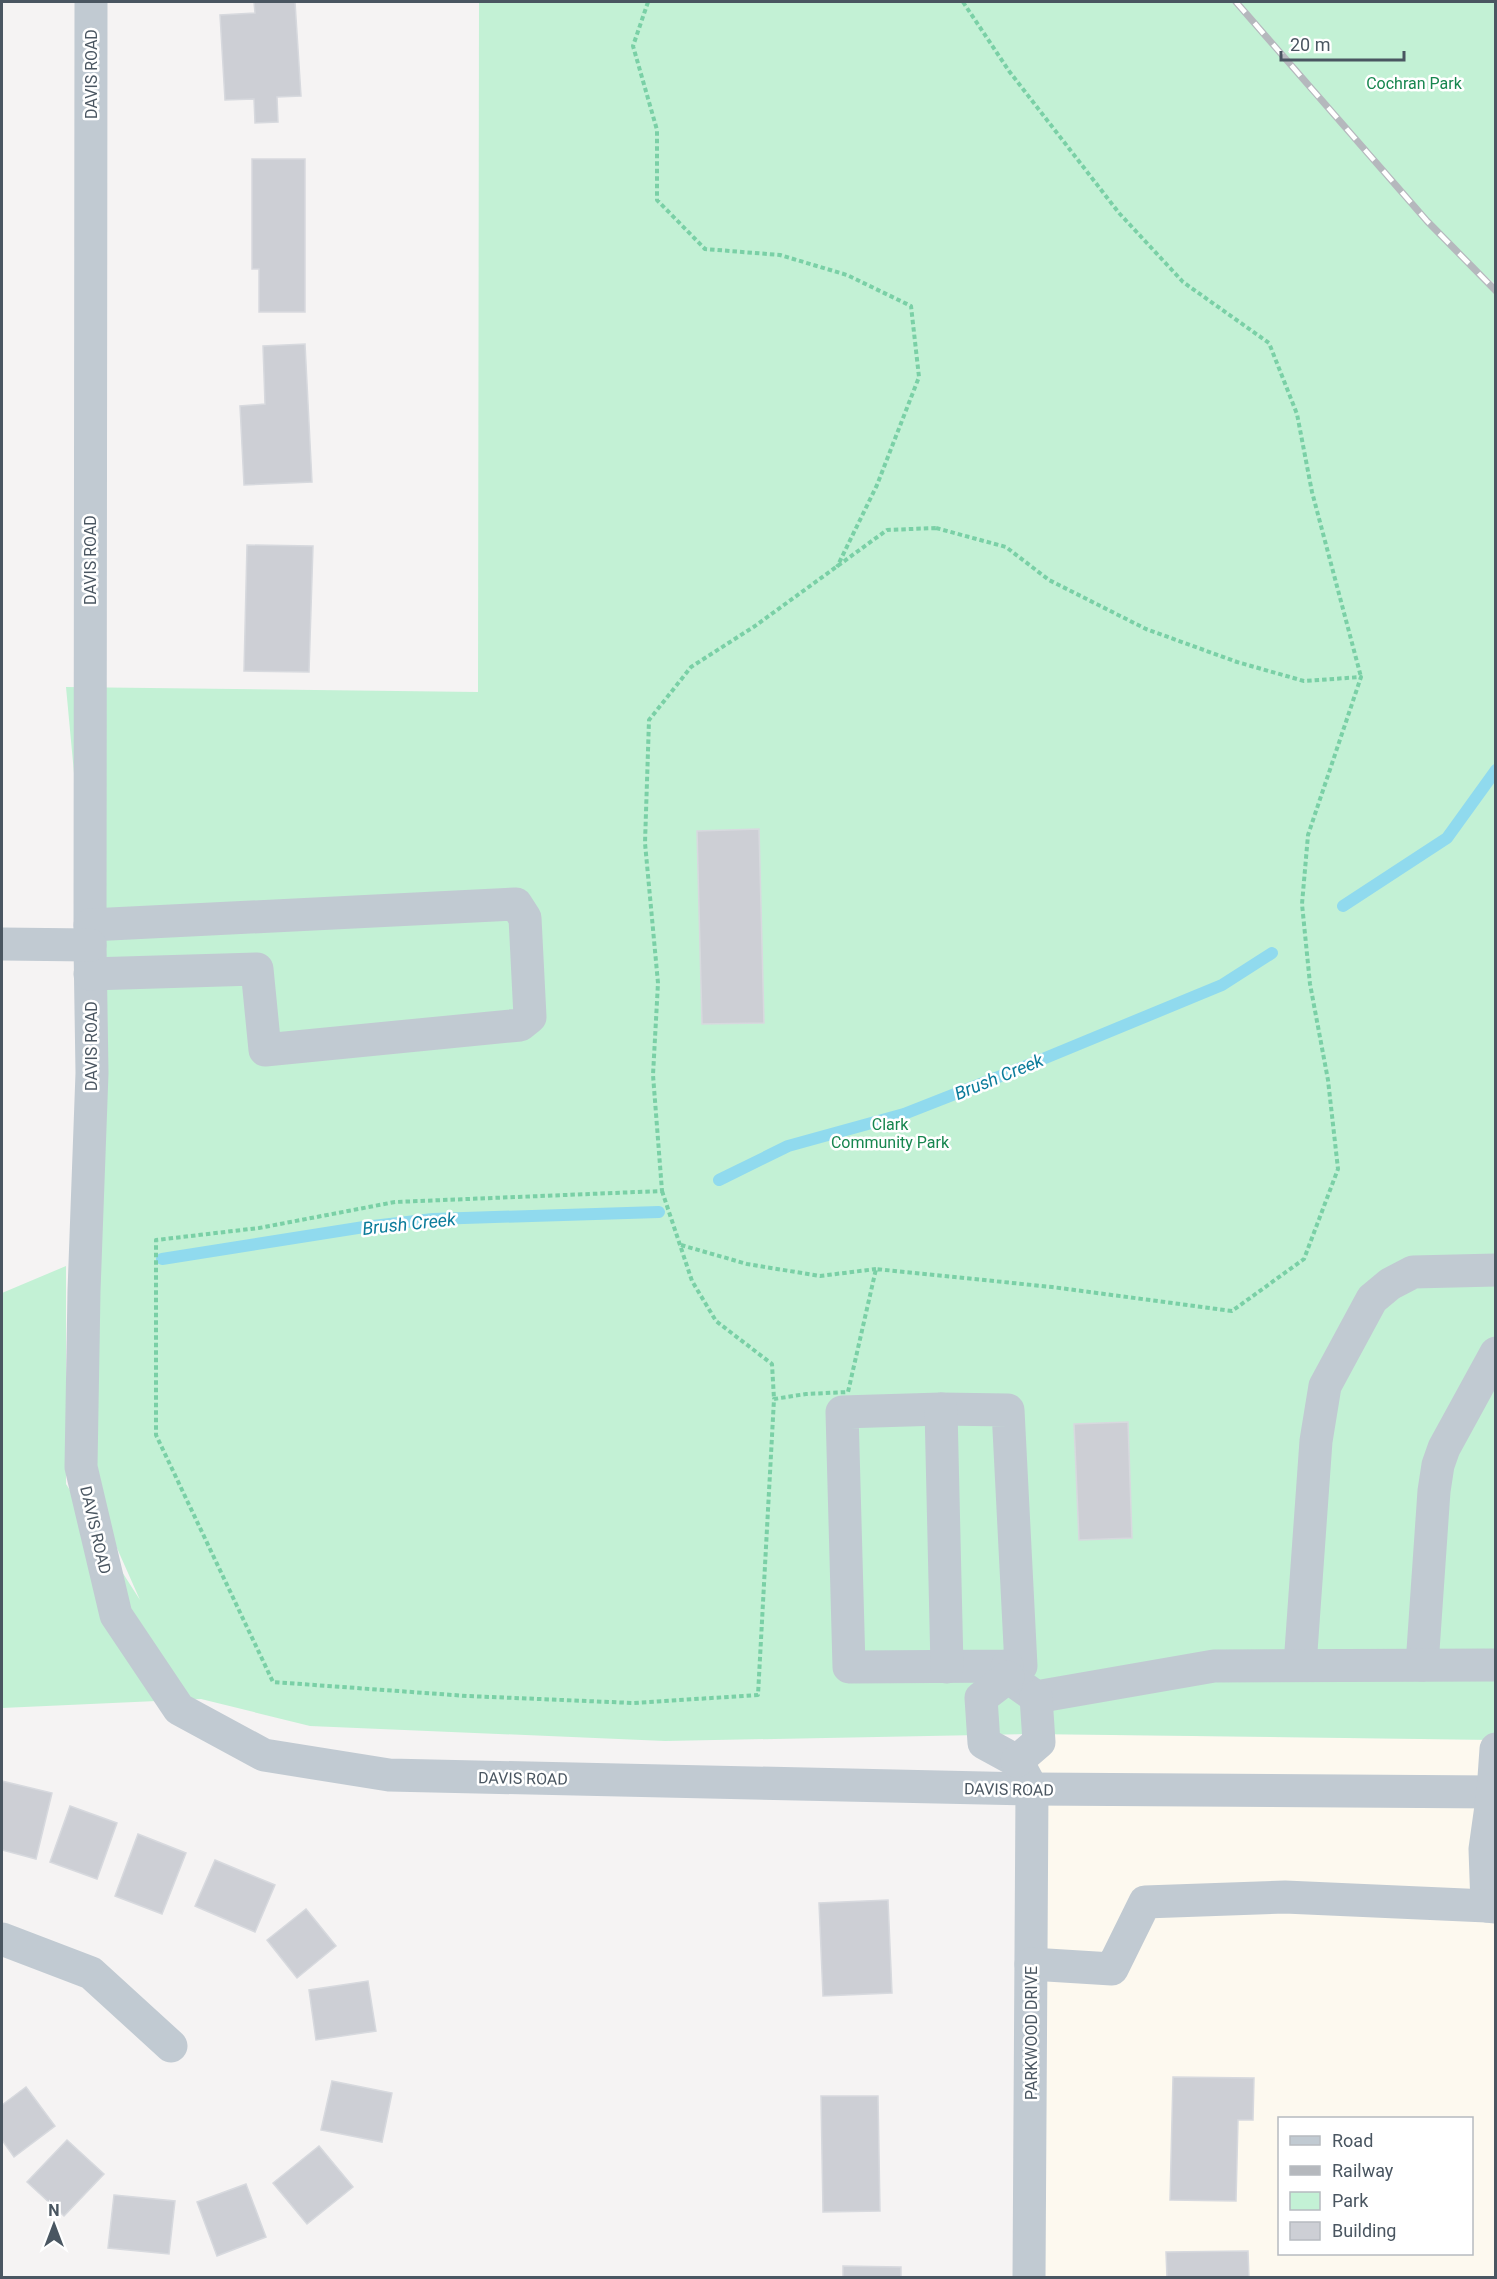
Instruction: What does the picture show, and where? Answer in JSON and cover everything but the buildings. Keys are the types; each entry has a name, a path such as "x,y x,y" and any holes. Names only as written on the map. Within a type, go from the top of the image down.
{"street":[{"name":"DAVIS ROAD","path":"92,2 90,948 92,1073 84,1291 81,1467 116,1615 179,1709 264,1755 389,1775 1032,1789 1494,1792"},
{"path":"90,948 254,918 516,904 525,918 530,1017 520,1025 265,1050 254,918"},
{"path":"2,944 90,948 257,969"},
{"path":"1300,1665 1316,1441 1325,1386 1372,1299 1390,1284 1413,1272 1496,1270"},
{"path":"1422,1665 1434,1491 1438,1465 1444,1448 1496,1353"},
{"path":"1012,1670 947,1666 849,1667 842,1412 941,1409 1008,1410 1012,1670 1036,1697 1039,1742 1017,1761"},
{"path":"941,1409 947,1666"},
{"path":"1036,1697 1214,1666 1496,1665"},
{"path":"1012,1670 981,1698 984,1743 1017,1761 1032,1789"},
{"path":"1031,1964 1112,1969 1145,1902 1285,1897 1491,1906 1485,1849 1494,1792 1496,1749"},
{"name":"PARKWOOD DRIVE","path":"1029,2277 1032,1789"},
{"path":"2,1939 91,1973 171,2046"}],"path":[{"path":"648,2 633,46 657,130 657,200 705,249 780,255 847,275 911,306 919,377 877,485 837,568"},
{"path":"681,1245 747,1264 820,1276 876,1269 1052,1287 1232,1311 1304,1259 1338,1169 1328,1080 1310,984 1302,904 1308,835 1361,677 1312,492 1297,414 1269,343 1183,282 1119,213 1010,71 963,2"},
{"path":"662,1191 395,1202 259,1228 156,1240 156,1435 273,1682 467,1696 634,1703 758,1695 774,1399 772,1364 716,1321 692,1281 662,1191 652,1075 658,983 645,843 649,720 691,668 755,626 887,530 936,528 1006,547 1049,579 1146,629 1237,662 1304,681 1361,677"},
{"path":"774,1399 806,1394 848,1392 876,1269"}],"shaded area":[{"path":"1031,1734 1495,1740 1495,2277 1033,2277"}],"green space":[{"name":"Clark Community Park","path":"479,2 1495,2 1495,284 1438,233 1496,291 1495,1740 1031,1734 665,1741 310,1726 201,1699 2,1708 2,1293 66,1266 66,1484 140,1600 81,1467 90,945 66,687 478,692"}],"waterway":[{"name":"Brush Creek","path":"1343,906 1447,838 1496,770"},
{"name":"Brush Creek","path":"719,1180 788,1146 904,1114 1021,1068 1222,985 1272,953"},
{"name":"Brush Creek","path":"162,1259 364,1227 433,1219 659,1212"}],"railway":[{"path":"1236,2 1427,221 1496,291"}],"park label":[{"name":"Cochran Park","path":"1414,83"}]}
